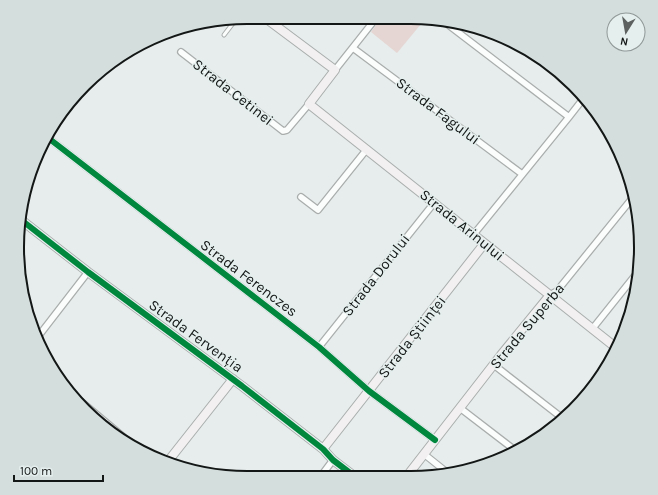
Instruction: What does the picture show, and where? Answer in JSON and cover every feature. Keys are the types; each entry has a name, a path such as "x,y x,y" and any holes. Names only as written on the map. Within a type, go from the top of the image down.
{"street":[{"path":"273,24 335,70"},
{"path":"309,104 372,24"},
{"path":"452,28 569,118"},
{"name":"Strada Fagului","path":"353,48 522,174"},
{"name":"Strada Cetinei","path":"181,52 286,131 309,104"},
{"path":"474,234 581,102"},
{"name":"Strada Arinului","path":"309,104 612,344"},
{"name":"Strada Ferenczes","path":"52,141 319,347 369,391 435,440"},
{"path":"301,197 318,210 367,149"},
{"name":"Strada Dorului","path":"319,347 434,202"},
{"name":"Strada Superba","path":"411,471 547,298 557,291 629,202"},
{"name":"Strada Fervenția","path":"25,222 88,272 233,379 323,448 333,460 347,471"},
{"name":"Strada Științei","path":"323,448 484,244"},
{"path":"41,333 88,272"},
{"path":"593,328 632,280"},
{"path":"494,365 559,415"},
{"path":"171,457 233,379"},
{"path":"460,408 511,447"},
{"path":"424,454 442,469"},
{"path":"325,471 333,460"}],"lane":[{"path":"224,35 232,24"}],"shaded area":[{"path":"377,24 421,24 397,53 371,32"}],"cycle path":[{"path":"52,141 319,347 369,391 435,440"},
{"path":"25,223 88,272 242,386 323,449 333,460 347,471"}]}
